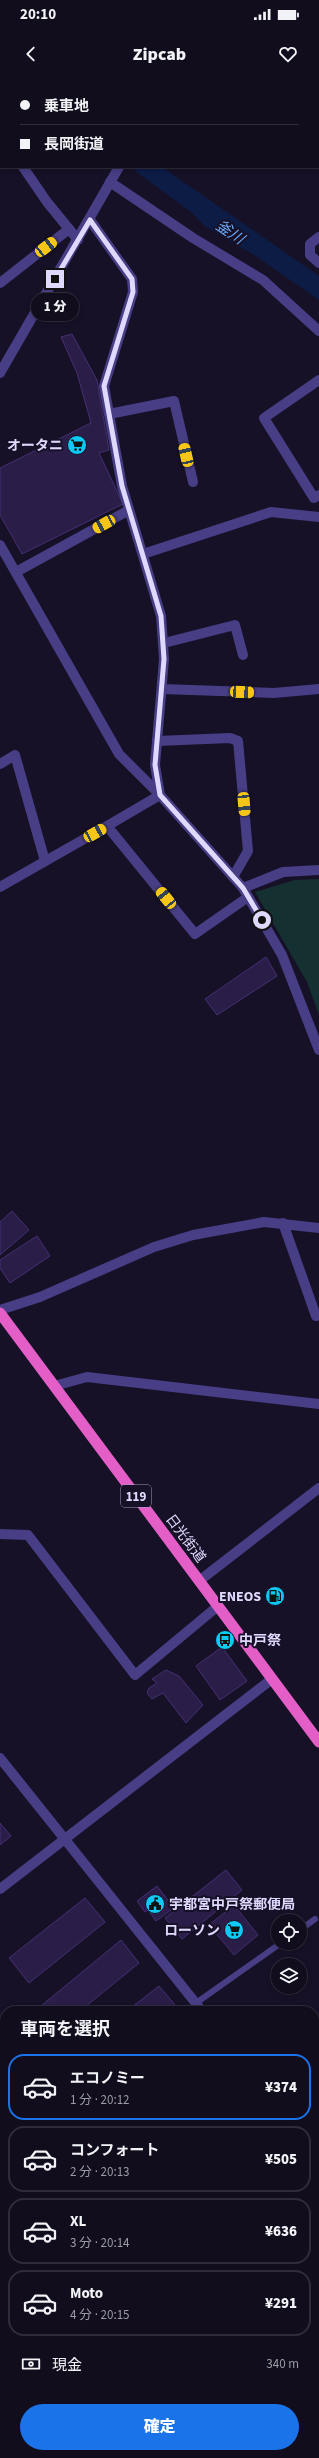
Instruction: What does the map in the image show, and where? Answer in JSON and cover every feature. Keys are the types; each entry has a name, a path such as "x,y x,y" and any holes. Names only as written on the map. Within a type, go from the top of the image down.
{"highway":[{"name":"日光街道","path":"1,1316 319,1742"}],"street":[{"path":"24,168 78,240"},
{"path":"0,373 90,220 117,170"},
{"path":"110,182 193,238 263,280 319,331"},
{"path":"90,220 132,279 133,292 104,386 122,486 161,616 164,643 162,689 155,765 160,795"},
{"path":"0,283 69,230"},
{"path":"319,237 310,244 310,255 319,263"},
{"path":"319,380 264,418 314,498 319,495"},
{"path":"109,414 174,401 193,482"},
{"path":"16,572 129,510"},
{"path":"143,554 270,512 319,517"},
{"path":"0,545 120,754 160,795 246,893 282,955 319,1050"},
{"path":"164,643 235,625 243,654"},
{"path":"162,689 274,693 319,689"},
{"path":"157,741 230,738 238,741 248,851 233,877"},
{"path":"0,764 15,755 45,861"},
{"path":"0,887 160,795"},
{"path":"107,826 195,934 246,893 283,872 319,870"},
{"path":"1,1316 133,1256 186,1237 224,1228 264,1222 319,1228"},
{"path":"283,1224 316,1316"},
{"path":"54,1386 87,1377 319,1404"},
{"path":"199,1581 319,1488"},
{"path":"0,1534 28,1535 135,1675 218,1606"},
{"path":"0,1889 272,1678"},
{"path":"0,1758 198,2006"}],"lane":[{"path":"307,1925 315,1919"},
{"path":"200,2006 272,1950"}],"green space":[{"path":"319,879 319,1015 307,982 255,892 295,880"}],"water":[{"name":"釜川","path":"136,168 163,168 319,276 319,300 254,255 206,227 191,212 135,171"}],"building":[{"name":"オータニ","path":"72,334 97,380 109,450 99,453 123,504 22,554 0,515 0,468 91,423 77,373 61,337"},
{"path":"266,957 277,976 217,1015 205,999"},
{"path":"12,1211 29,1230 0,1255 0,1222"},
{"path":"37,1236 50,1256 10,1283 0,1268 0,1260"},
{"path":"222,1647 247,1681 220,1700 196,1666"},
{"path":"166,1670 179,1676 203,1705 186,1723 163,1693 152,1699 147,1693 149,1688 157,1683 152,1679"},
{"path":"0,1823 11,1836 0,1845"},
{"path":"226,1870 242,1890 182,1939 165,1918"},
{"name":"宇都宮中戸祭郵便局","path":"157,1886 174,1908 156,1921 148,1910 145,1912 137,1901"},
{"path":"85,1898 105,1922 29,1983 9,1958"},
{"name":"ローソン","path":"234,1905 258,1935 234,1955 209,1925"},
{"path":"121,1940 139,1963 86,2006 41,2006"},
{"path":"159,1986 175,2005 174,2006 133,2006"}],"place":[{"name":"オータニ","path":"77,445"},
{"name":"ENEOS","path":"275,1596"},
{"name":"中戸祭","path":"225,1640"},
{"name":"宇都宮中戸祭郵便局","path":"155,1904"},
{"name":"ローソン","path":"234,1930"}],"route":[{"path":"55,279 90,220 132,279 133,292 104,386 122,486 161,616 164,659 155,765 160,795 243,888 262,920"}]}
